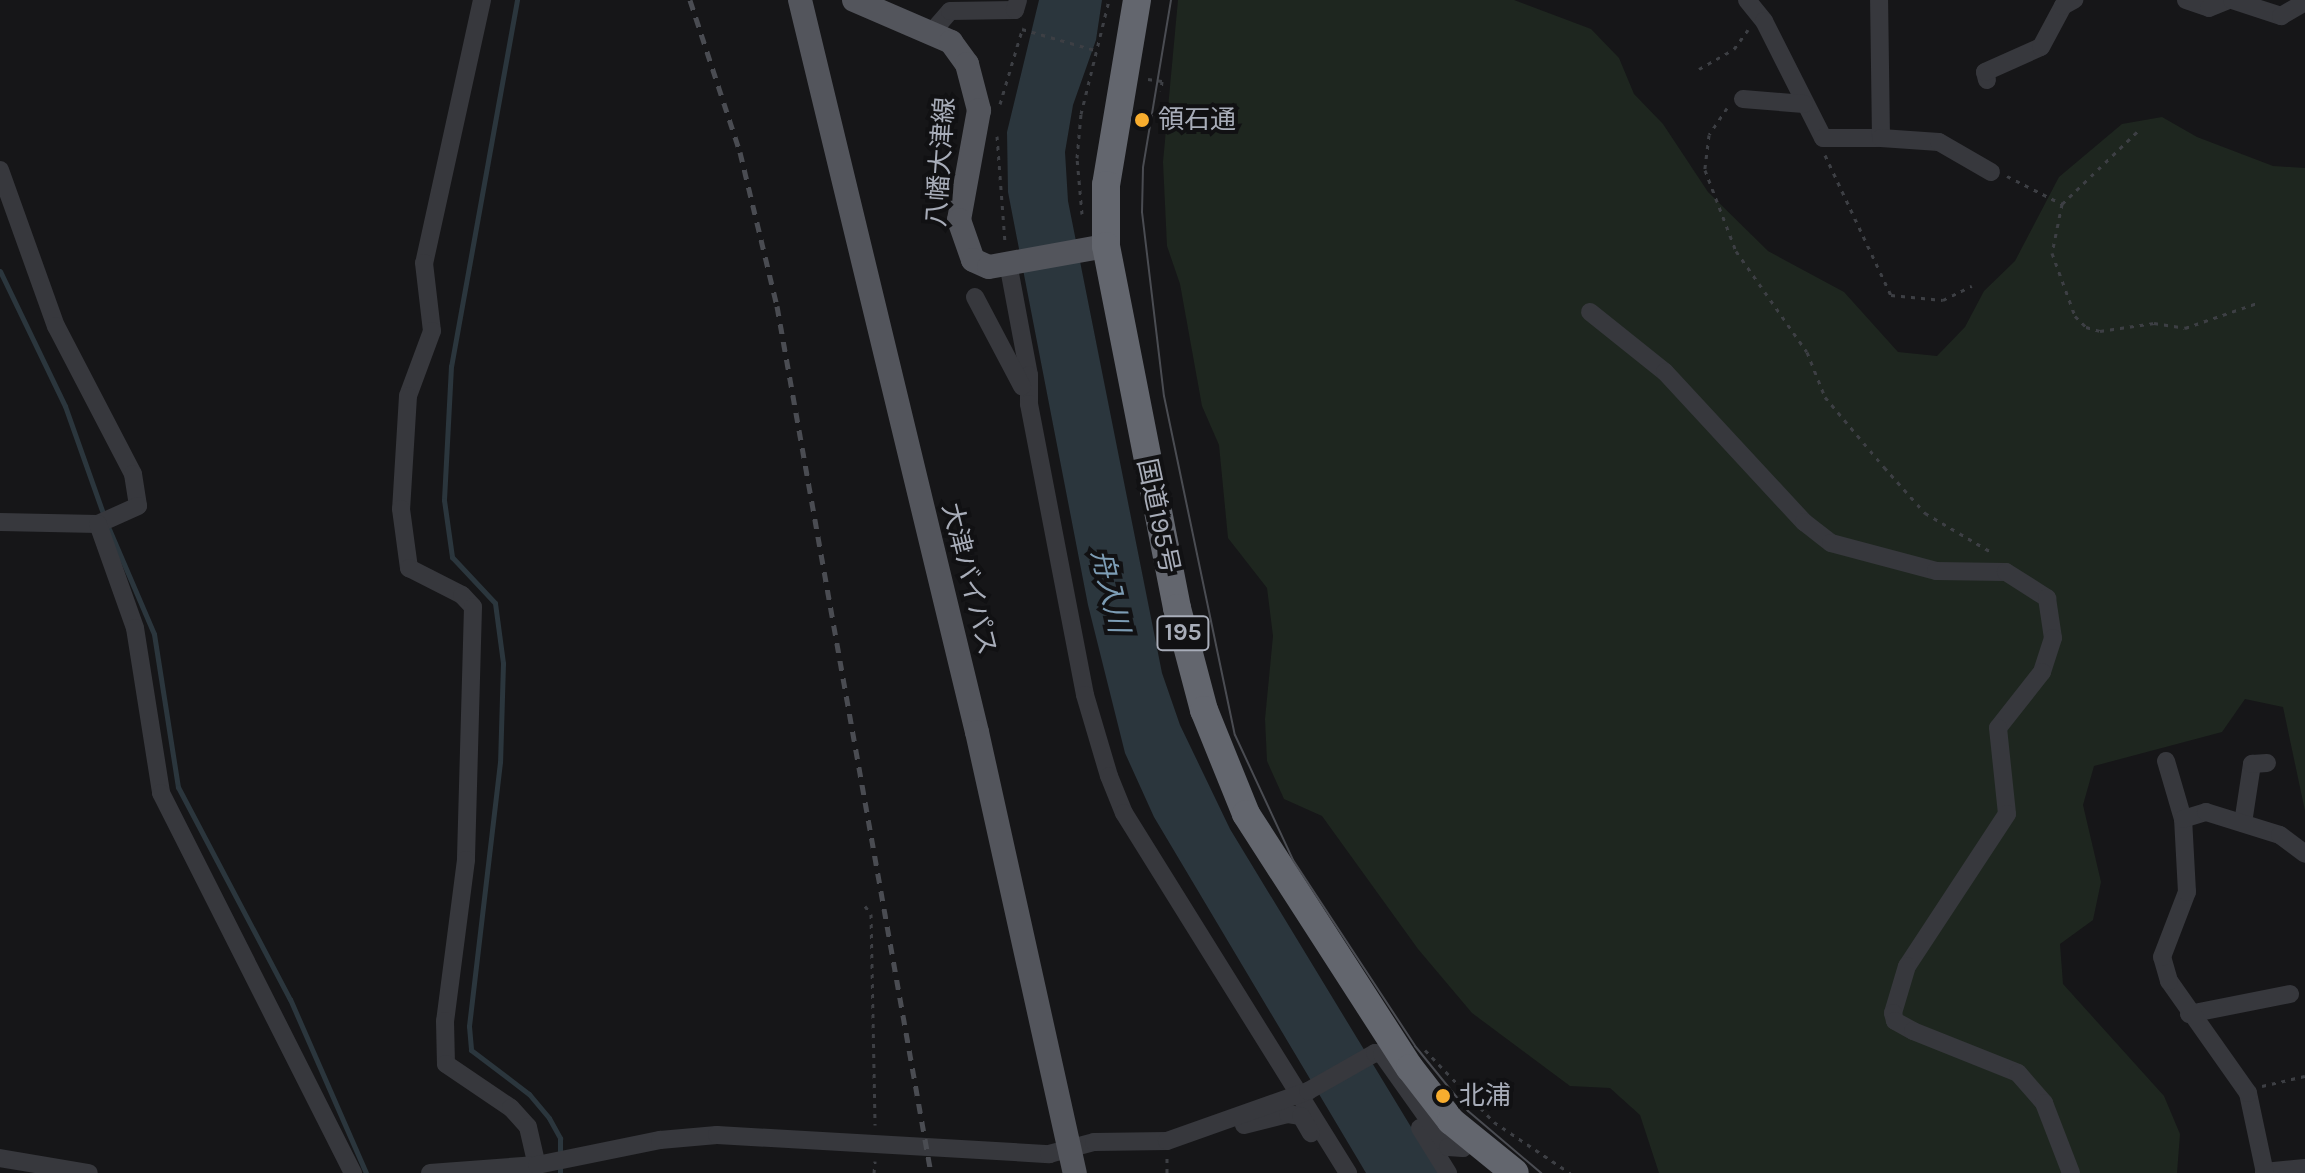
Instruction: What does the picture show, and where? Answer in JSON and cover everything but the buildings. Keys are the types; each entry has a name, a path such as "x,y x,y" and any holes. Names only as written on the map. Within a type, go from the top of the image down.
{"highway":[{"name":"国道195号","path":"1137,0 1106,185 1090,248 1204,710 1233,790 1418,1080 1473,1139 1515,1173"}],"main road":[{"name":"大津バイパス","path":"800,0 977,732 1072,1162"},
{"name":"八幡大津線","path":"854,0 951,42 975,86 979,110 959,220 962,238 973,260 989,267 1090,248"}],"street":[{"path":"482,0 424,263 432,331 408,396 401,509 409,568 462,595 473,607 466,860 445,1021 446,1064 511,1108 528,1127 537,1165"},
{"path":"931,33 950,11 1015,10 1018,0"},
{"path":"1747,0 1764,21 1814,130 1823,138 1939,142 1991,172"},
{"path":"1879,0 1881,138"},
{"path":"1987,80 1985,72 2041,47 2063,6 2074,0"},
{"path":"2186,0 2209,8 2231,0 2281,16 2305,2"},
{"path":"1743,99 1804,104"},
{"path":"0,170 56,326 133,474 138,506 98,524 0,522"},
{"path":"1011,263 1029,375 1029,404"},
{"path":"975,297 1017,370 1029,404 1085,695 1109,776 1124,813 1303,1092 1348,1173"},
{"path":"1590,312 1665,372 1804,522 1831,543 1936,571 2006,572 2047,598 2053,638 2042,672 1998,728 2007,814 1907,966 1893,1013 1895,1021 1913,1031 2018,1073 2044,1103 2071,1173"},
{"path":"98,524 135,628 161,793 353,1173"},
{"path":"2166,761 2183,819 2187,892 2162,957 2169,981 2189,1014 2248,1093 2264,1173 2305,1168"},
{"path":"2243,823 2252,764 2267,763"},
{"path":"2183,819 2206,812 2280,835 2305,854"},
{"path":"2189,1014 2290,994"},
{"path":"1175,1139 1303,1092 1372,1053 1382,1054 1448,1147 1463,1148 1473,1139"},
{"path":"1372,1053 1448,1173"},
{"path":"430,1173 537,1165 660,1140 717,1135 875,1143 1072,1162 1094,1142 1175,1139 1288,1114 1301,1116 1335,1173"},
{"path":"0,1158 89,1173"}],"path":[{"path":"1090,248 1077,158 1081,114 1109,0"},
{"path":"998,115 1024,21"},
{"path":"1699,69 1734,49 1740,35 1764,21"},
{"path":"1022,29 1097,50"},
{"path":"1140,77 1162,81 1161,91"},
{"path":"1743,99 1724,110 1704,151 1718,213 1736,251 1807,352 1825,397 1925,513 1970,535 2002,560 2006,572"},
{"path":"2140,129 2062,204 2052,253 2075,316 2086,327 2100,331 2154,323 2185,328 2257,303"},
{"path":"997,130 1000,213 1011,263"},
{"path":"1814,130 1891,295 1943,300 1972,286"},
{"path":"1991,172 2024,181 2062,204"},
{"path":"865,906 871,914 874,1173"},
{"path":"1425,1050 1494,1122 1570,1173"},
{"path":"2248,1093 2274,1081 2305,1076"}],"shaded area":[{"path":"1178,0 1514,0 1591,29 1619,58 1634,94 1663,124 1708,192 1768,251 1844,292 1898,352 1937,356 1965,327 1984,291 2015,261 2059,177 2122,124 2162,117 2197,137 2273,166 2305,168 2305,811 2283,707 2245,699 2222,732 2094,766 2083,805 2101,882 2093,920 2060,944 2063,984 2164,1096 2180,1134 2177,1173 1659,1173 1640,1115 1610,1088 1570,1086 1472,1013 1418,949 1322,816 1284,799 1267,761 1265,719 1273,636 1267,588 1228,538 1219,445 1202,406 1180,284 1167,246 1163,162"}],"water":[{"name":"舟入川","path":"1039,0 1102,0 1096,40 1073,105 1065,152 1068,201 1162,673 1180,725 1230,829 1439,1173 1366,1173 1154,817 1125,753 1088,605 1008,192 1007,132"}],"waterway":[{"path":"517,0 451,366 444,500 452,557 495,603 503,663 500,762 469,1026 471,1050 529,1094 549,1118 560,1138 560,1173"},
{"path":"0,271 65,406 104,516"},
{"path":"109,529 154,634 178,787 290,999 366,1173"}],"tram line":[{"path":"1171,0 1143,168 1142,212 1164,396 1235,735 1293,860 1415,1046 1468,1111 1541,1173"}],"railway":[{"path":"690,0 740,152 777,306 931,1173"}],"place":[{"name":"領石通","path":"1142,120"},
{"name":"北浦","path":"1443,1096"}]}
